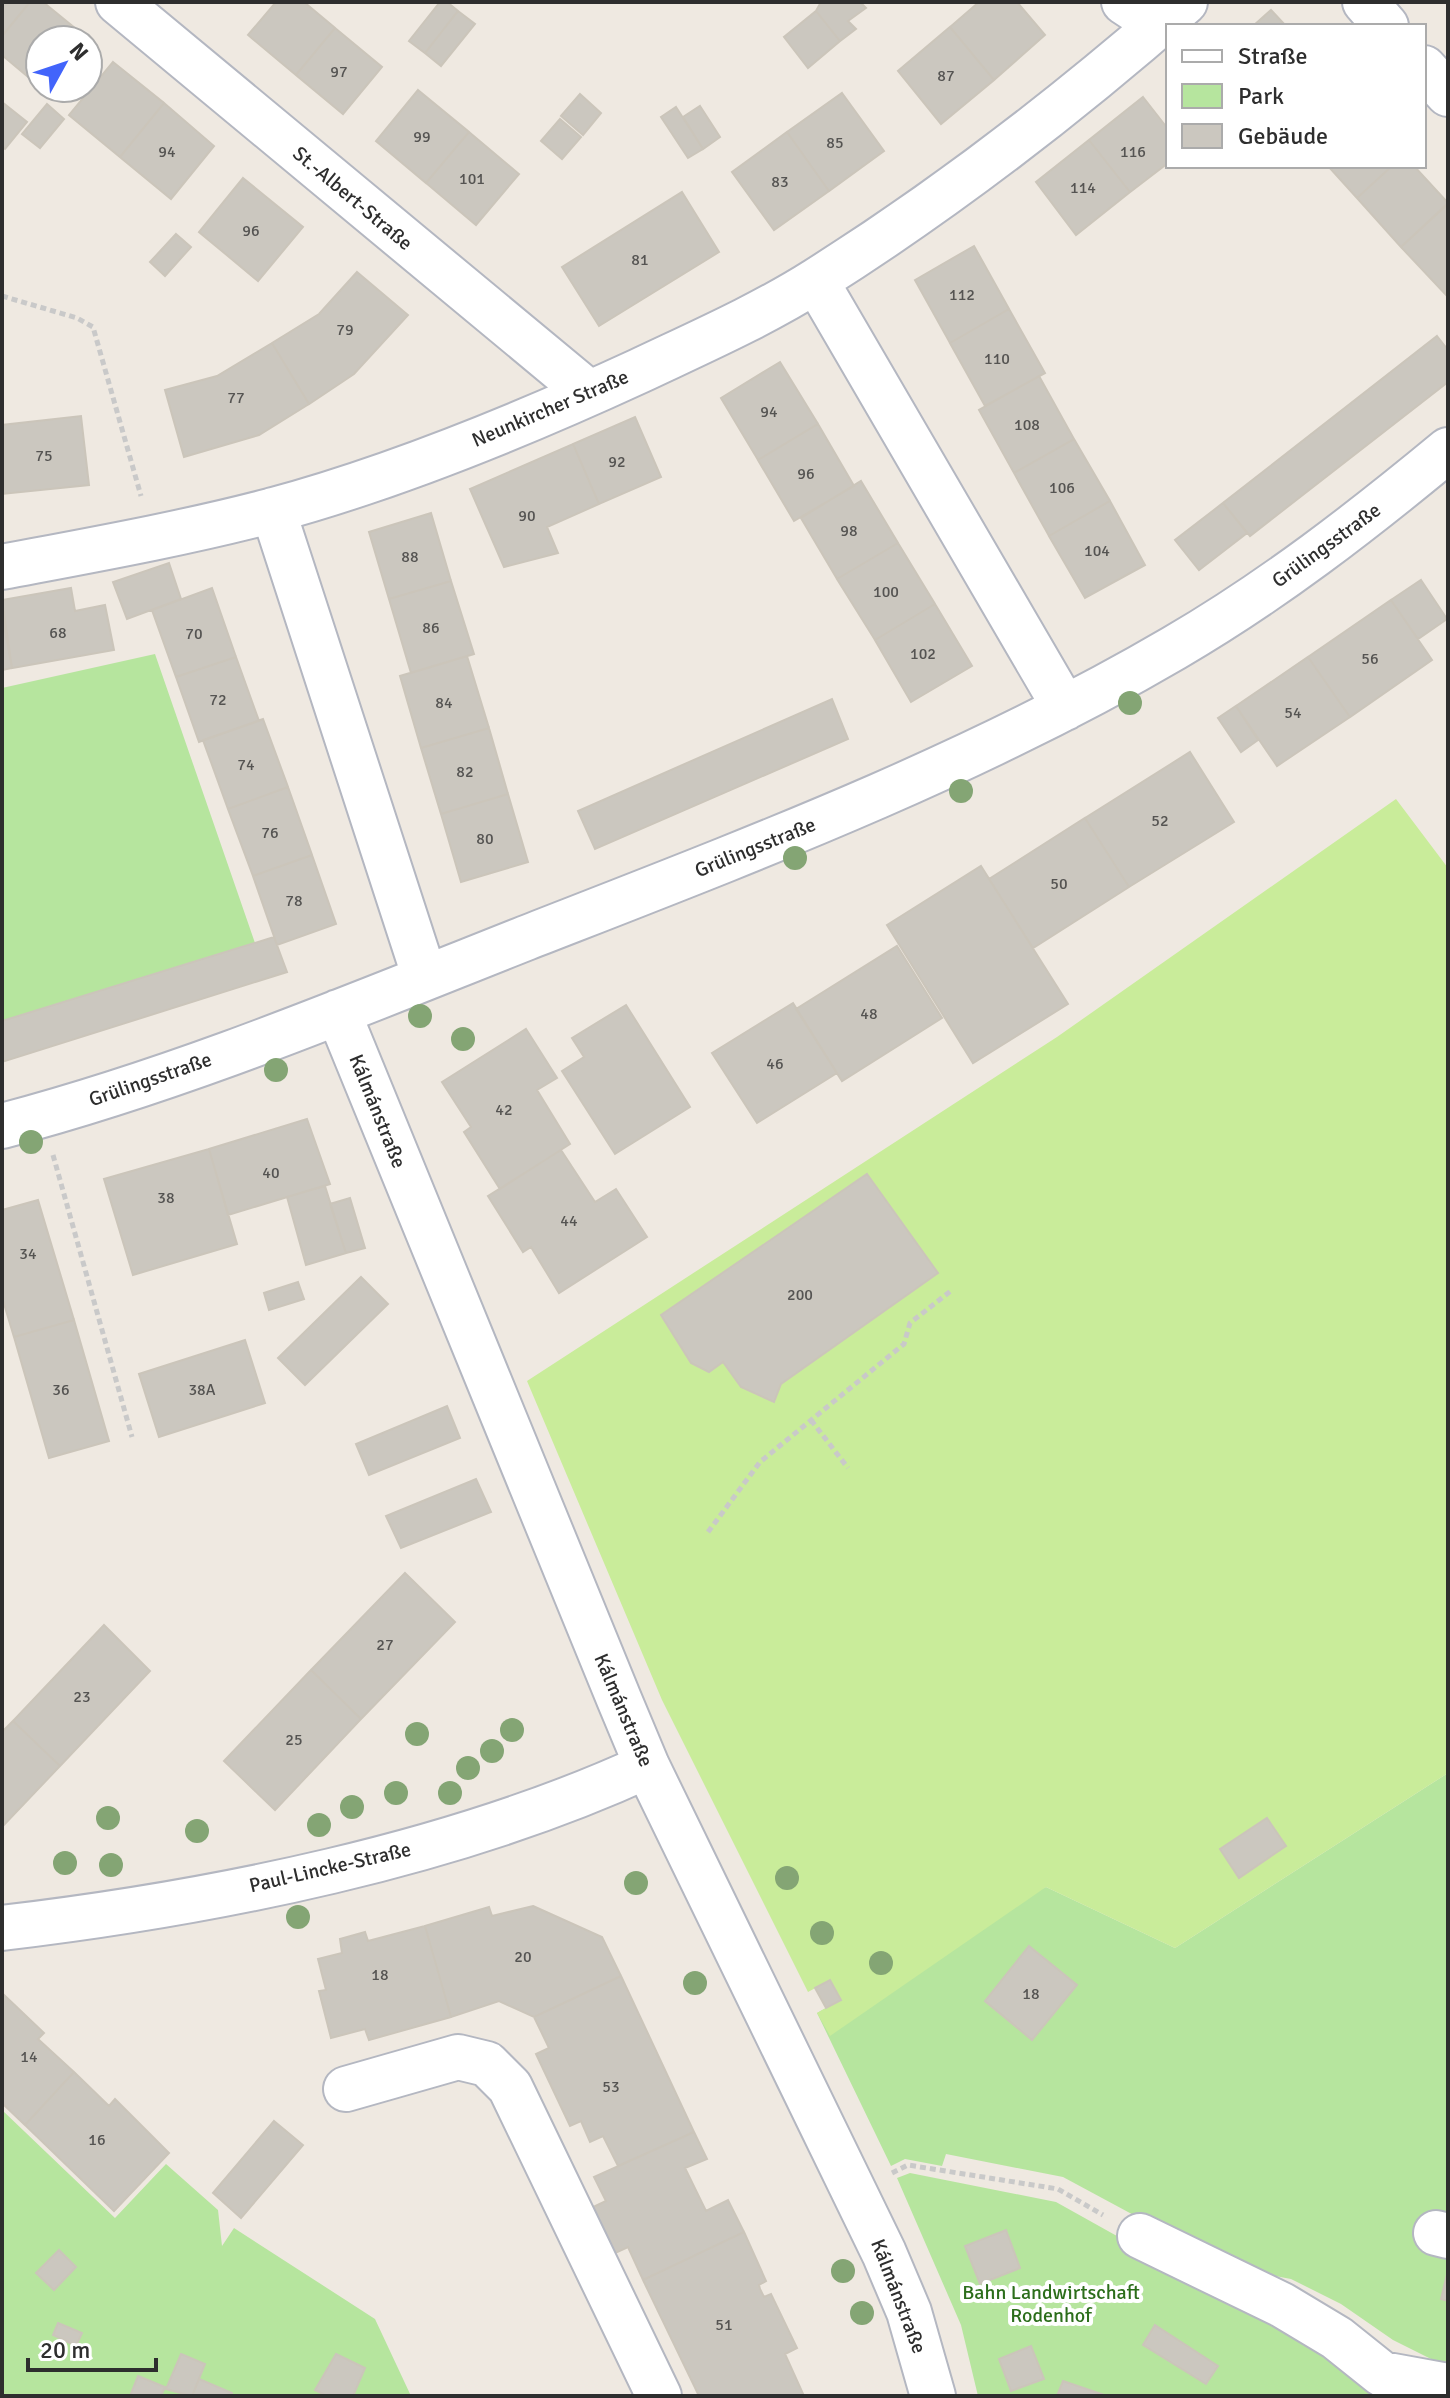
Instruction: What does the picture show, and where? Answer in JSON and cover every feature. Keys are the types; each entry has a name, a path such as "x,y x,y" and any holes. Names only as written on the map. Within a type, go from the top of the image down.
{"street":[{"name":"St.-Albert-Straße","path":"118,2 589,393"},
{"path":"1365,2 1384,24"},
{"name":"Neunkircher Straße","path":"2,567 153,539 273,510 429,458 589,393 688,348 816,281 982,167 1156,10"},
{"path":"1426,70 1448,94"},
{"path":"816,281 1065,708"},
{"name":"Grülingsstraße","path":"22,1121 338,1012 858,805 958,761 1065,708 1175,647 1336,541 1448,450"},
{"path":"273,510 425,978"},
{"name":"Kálmánstraße","path":"338,1012 647,1766 879,2241 909,2312 933,2396"},
{"name":"Paul-Lincke-Straße","path":"2,1928 128,1910 278,1881 445,1840 532,1814 647,1766"},
{"path":"346,2089 458,2057 487,2064 510,2087 659,2396"},
{"path":"1140,2236 1282,2305 1337,2338 1382,2374 1448,2386"}],"path":[{"path":"2,296 77,318 93,327 153,539"},
{"path":"22,1121 132,1437"},
{"path":"708,1532 760,1462 904,1344 910,1323 952,1290"},
{"path":"811,1420 848,1468"},
{"path":"894,2172 908,2165 1058,2189 1140,2236"}],"green space":[{"path":"155,654 255,943 2,1021 2,688"},
{"path":"1396,799 1448,868 1448,1773 1175,1948 1046,1887 830,2036 817,2013 840,2000 830,1980 808,1992 662,1700 527,1381 1057,1037"},
{"path":"1448,1773 1448,2363 1433,2360 1393,2340 1341,2304 1291,2279 1232,2268 1063,2177 946,2154 942,2166 905,2159 891,2166 817,2013 840,2000 830,1980 1046,1887 1175,1948"},
{"path":"2,2110 115,2218 166,2164 218,2210 222,2246 234,2228 375,2319 411,2396 2,2396"},
{"name":"Bahn Landwirtschaft Rodenhof","path":"910,2173 1056,2202 1219,2293 1419,2396 978,2396 961,2325 897,2178"}],"building":[{"path":"2,2 30,2 2,36"},
{"path":"30,2 43,2 70,24 24,24 24,73 2,55 2,36"},
{"path":"276,2 304,2 335,28 296,75 248,35"},
{"path":"440,2 447,2 458,11 425,53 409,41"},
{"path":"821,2 860,2 866,8 848,21 856,29 840,41 816,11"},
{"path":"979,2 1017,2 1045,35 994,80 950,27"},
{"path":"1271,10 1284,24 1255,24"},
{"path":"458,11 475,24 441,66 425,53"},
{"path":"816,11 840,41 808,68 784,37"},
{"path":"950,27 994,80 941,124 898,71"},
{"path":"335,28 382,67 343,114 296,75"},
{"path":"113,62 164,103 120,157 69,115 78,104 104,104 104,73"},
{"path":"418,90 469,132 426,183 376,141"},
{"path":"842,93 884,151 829,191 787,132"},
{"path":"580,94 601,113 583,135 561,116"},
{"path":"1143,97 1166,126 1166,165 1130,192 1089,140"},
{"path":"2,102 27,122 5,149 2,147"},
{"path":"164,103 214,146 171,199 120,157"},
{"path":"47,104 64,119 40,148 22,134"},
{"path":"700,106 720,137 703,149 683,117"},
{"path":"676,107 703,149 688,158 661,117"},
{"path":"560,119 581,137 562,159 541,141"},
{"path":"469,132 519,174 476,225 426,183"},
{"path":"787,132 829,191 774,230 732,172"},
{"path":"1089,140 1130,192 1076,235 1036,182"},
{"path":"1330,168 1390,168 1357,198"},
{"path":"1390,168 1416,168 1448,203 1401,247 1357,198"},
{"path":"243,178 303,227 258,281 199,232"},
{"path":"682,192 719,252 599,326 562,267"},
{"path":"1448,204 1448,292 1446,295 1401,247"},
{"path":"176,234 191,247 165,276 150,262"},
{"path":"974,246 1009,309 950,343 915,280"},
{"path":"357,272 408,315 354,374 309,404 272,343 319,314"},
{"path":"1009,309 1045,373 985,406 950,343"},
{"path":"1437,336 1448,350 1448,382 1250,536 1223,503"},
{"path":"272,343 309,404 259,435 184,457 165,390 217,376"},
{"path":"780,362 818,424 758,460 721,398"},
{"path":"1039,376 1074,439 1014,473 979,410"},
{"path":"81,416 89,485 2,494 2,425"},
{"path":"635,417 661,477 599,504 573,444"},
{"path":"818,424 854,486 794,521 758,460"},
{"path":"1074,439 1110,501 1049,536 1014,473"},
{"path":"573,444 599,504 547,527 558,553 504,567 470,489"},
{"path":"861,481 898,543 837,579 801,518"},
{"path":"1110,501 1145,565 1085,598 1049,536"},
{"path":"1223,503 1247,533 1199,570 1175,540"},
{"path":"431,513 451,581 389,599 369,532"},
{"path":"898,543 935,604 875,640 837,579"},
{"path":"169,563 181,599 127,619 113,582"},
{"path":"1421,580 1447,619 1418,639 1391,600"},
{"path":"451,581 474,654 411,673 389,599"},
{"path":"71,588 75,611 105,605 114,650 12,668 2,600"},
{"path":"212,588 236,657 176,677 152,610"},
{"path":"1391,600 1432,660 1350,717 1308,657"},
{"path":"935,604 972,666 911,702 875,640"},
{"path":"2,614 12,668 2,670"},
{"path":"467,656 489,728 421,748 400,676"},
{"path":"236,657 259,721 199,742 176,677"},
{"path":"1308,657 1350,717 1277,766 1236,706"},
{"path":"832,699 848,739 595,849 578,811"},
{"path":"1236,706 1258,740 1241,752 1218,718"},
{"path":"263,719 288,787 228,809 203,740"},
{"path":"489,728 508,794 441,814 421,748"},
{"path":"1190,752 1234,822 1129,887 1085,818"},
{"path":"288,787 312,855 253,876 228,809"},
{"path":"508,794 528,862 461,882 441,814"},
{"path":"1085,818 1129,887 1033,948 989,879"},
{"path":"312,855 336,924 277,945 253,876"},
{"path":"981,866 1068,1004 973,1063 887,925"},
{"path":"274,937 287,972 2,1062 2,1021"},
{"path":"897,946 942,1018 842,1081 796,1009"},
{"path":"793,1003 837,1073 757,1123 712,1053"},
{"path":"626,1005 690,1107 615,1154 562,1071 584,1057 572,1038"},
{"path":"526,1029 557,1078 537,1090 570,1144 500,1189 464,1132 471,1127 442,1082"},
{"path":"307,1119 330,1184 228,1215 209,1149"},
{"path":"209,1149 237,1244 133,1275 104,1179"},
{"path":"561,1150 595,1202 616,1189 647,1237 559,1293 531,1247 523,1252 488,1196"},
{"path":"867,1174 938,1273 781,1384 774,1402 741,1387 723,1362 709,1372 691,1363 661,1315"},
{"path":"325,1186 346,1253 306,1265 287,1197"},
{"path":"350,1198 365,1248 346,1253 330,1204"},
{"path":"38,1200 74,1320 14,1337 2,1297 2,1210"},
{"path":"361,1277 388,1304 305,1385 278,1358"},
{"path":"298,1282 304,1299 269,1310 264,1293"},
{"path":"74,1320 109,1441 49,1458 14,1337"},
{"path":"245,1340 265,1403 159,1437 139,1374"},
{"path":"447,1406 460,1438 369,1475 356,1444"},
{"path":"476,1479 491,1512 401,1548 386,1516"},
{"path":"405,1573 455,1622 361,1719 311,1670"},
{"path":"104,1625 150,1671 60,1766 13,1721"},
{"path":"311,1670 361,1719 275,1810 224,1761"},
{"path":"13,1721 60,1766 2,1827 2,1732"},
{"path":"1267,1818 1286,1846 1239,1878 1220,1849"},
{"path":"533,1906 602,1937 621,1976 534,2017 499,2001 451,2017 425,1926 489,1907 492,1916"},
{"path":"425,1926 451,2017 369,2040 365,2029 331,2038 319,1991 326,1990 318,1959 342,1953 340,1939 365,1932 368,1941"},
{"path":"1029,1946 1077,1985 1032,2040 985,2001"},
{"path":"621,1976 694,2132 618,2166 603,2136 590,2142 581,2121 570,2126 536,2054 549,2048 534,2017"},
{"path":"830,1980 841,2000 826,2008 815,1988"},
{"path":"2,1993 44,2033 38,2039 74,2072 25,2125 2,2103"},
{"path":"74,2072 109,2106 115,2099 169,2153 114,2211 25,2125"},
{"path":"274,2121 303,2145 241,2218 213,2193"},
{"path":"694,2132 707,2159 685,2168 706,2211 728,2200 744,2232 643,2280 628,2247 611,2255 589,2209 606,2201 594,2177"},
{"path":"1006,2230 1020,2268 980,2284 965,2246"},
{"path":"744,2232 766,2281 759,2285 760,2289 764,2297 771,2294 797,2348 785,2354 804,2396 699,2396 643,2280"},
{"path":"59,2250 76,2267 54,2290 36,2273"},
{"path":"1448,2270 1448,2301 1441,2299"},
{"path":"58,2323 82,2333 76,2346 53,2335"},
{"path":"1155,2325 1218,2366 1206,2384 1143,2345"},
{"path":"1031,2346 1044,2379 1011,2391 999,2359"},
{"path":"181,2354 205,2364 192,2396 166,2389"},
{"path":"336,2354 365,2368 353,2396 327,2396 315,2390"},
{"path":"138,2376 165,2387 161,2396 130,2396"},
{"path":"199,2379 232,2393 231,2396 192,2396"},
{"path":"1063,2381 1107,2396 1057,2396"}]}
